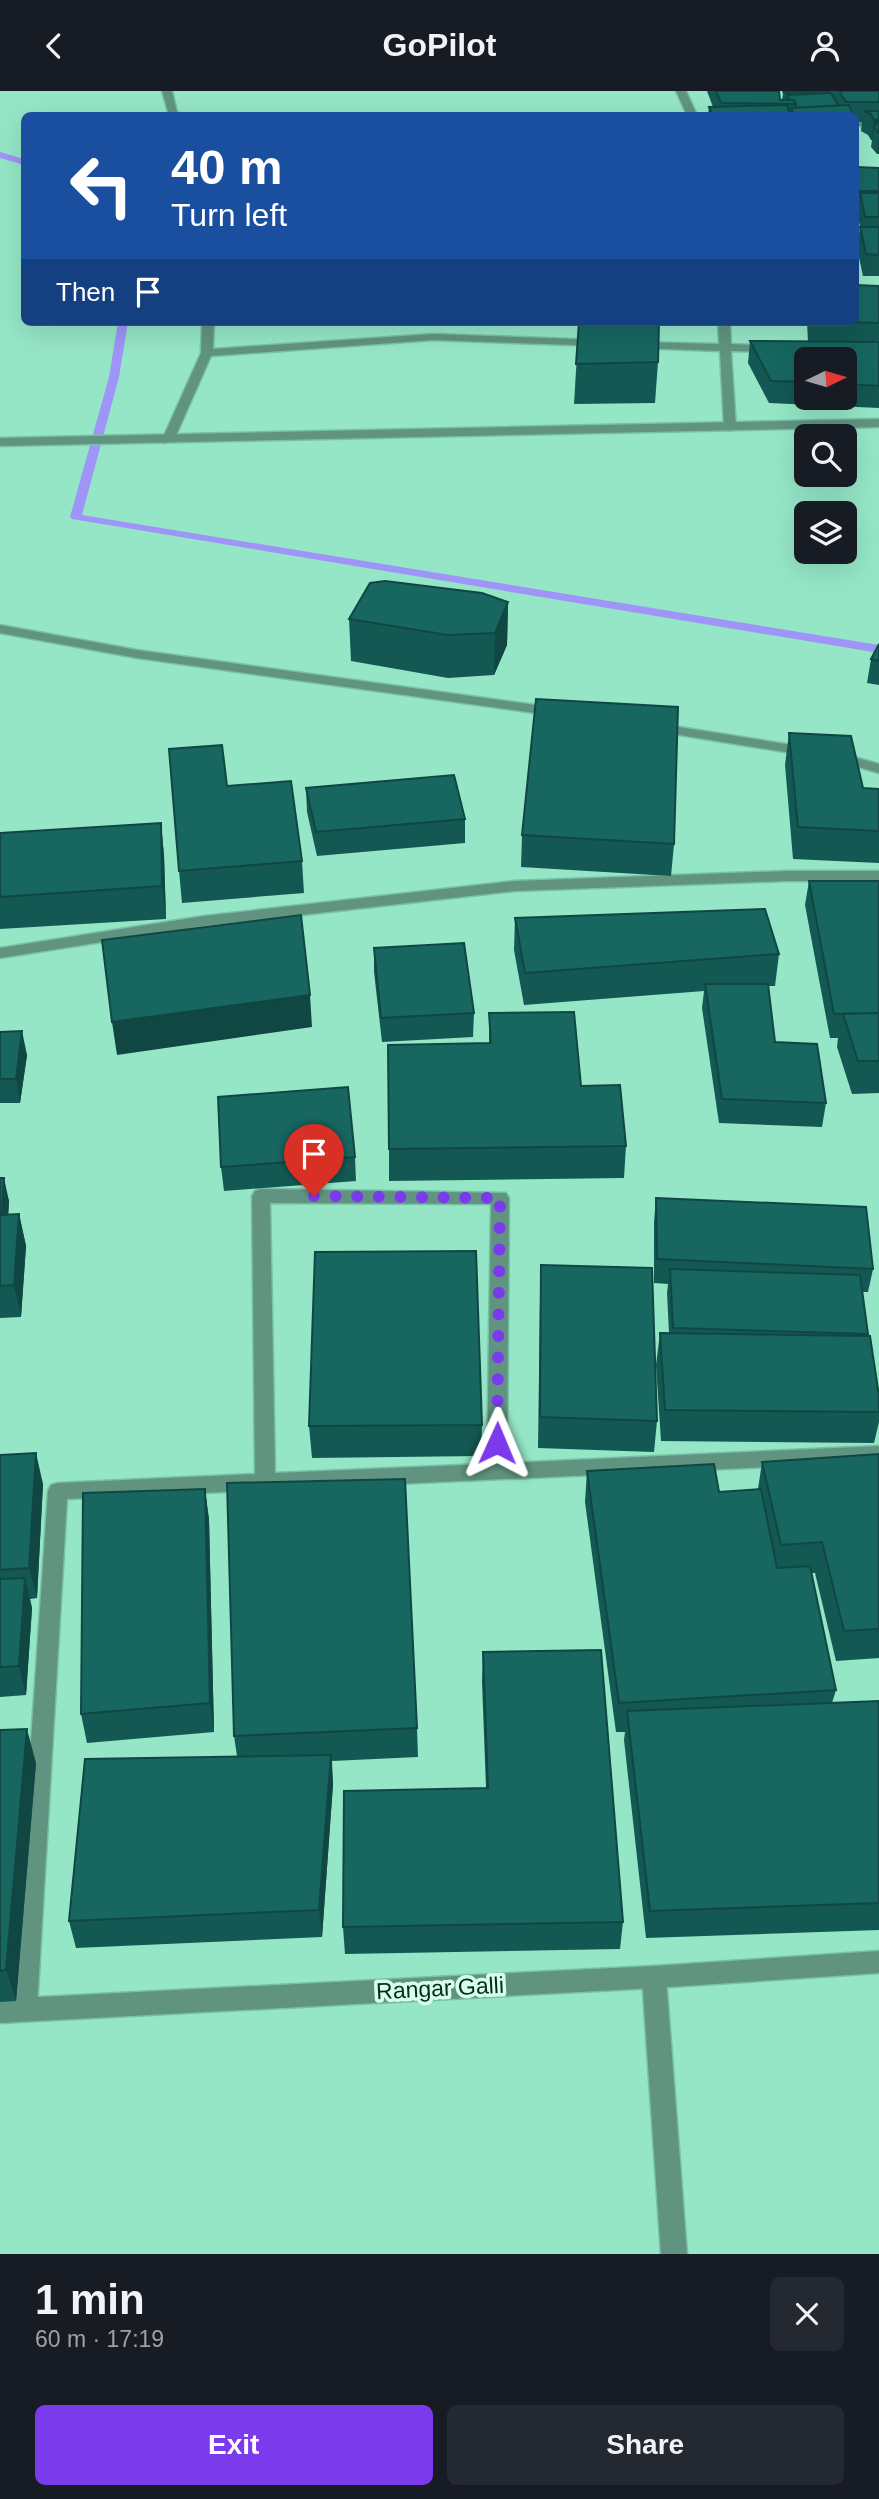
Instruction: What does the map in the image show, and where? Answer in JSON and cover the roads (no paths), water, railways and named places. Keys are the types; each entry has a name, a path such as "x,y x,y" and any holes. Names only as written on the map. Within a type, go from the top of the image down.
{"street":[{"path":"167,91 172,112"},
{"path":"681,91 691,112"},
{"path":"859,123 879,123"},
{"path":"168,440 207,353 208,326"},
{"path":"724,326 730,426"},
{"path":"207,353 433,337 614,344"},
{"path":"628,344 782,350"},
{"path":"0,442 879,423"},
{"path":"0,629 137,654 568,713"},
{"path":"635,724 836,756 879,769"},
{"path":"0,953 204,921 515,886 787,876 879,876"},
{"path":"265,1481 261,1196 500,1198 497,1470"},
{"path":"25,2008 58,1491 879,1454"},
{"name":"Rangar Galli","path":"0,2011 654,1977 879,1962"},
{"path":"654,1977 674,2254"}],"waterway":[{"path":"0,155 21,161"},
{"path":"122,326 114,377 76,517 879,649"}]}
